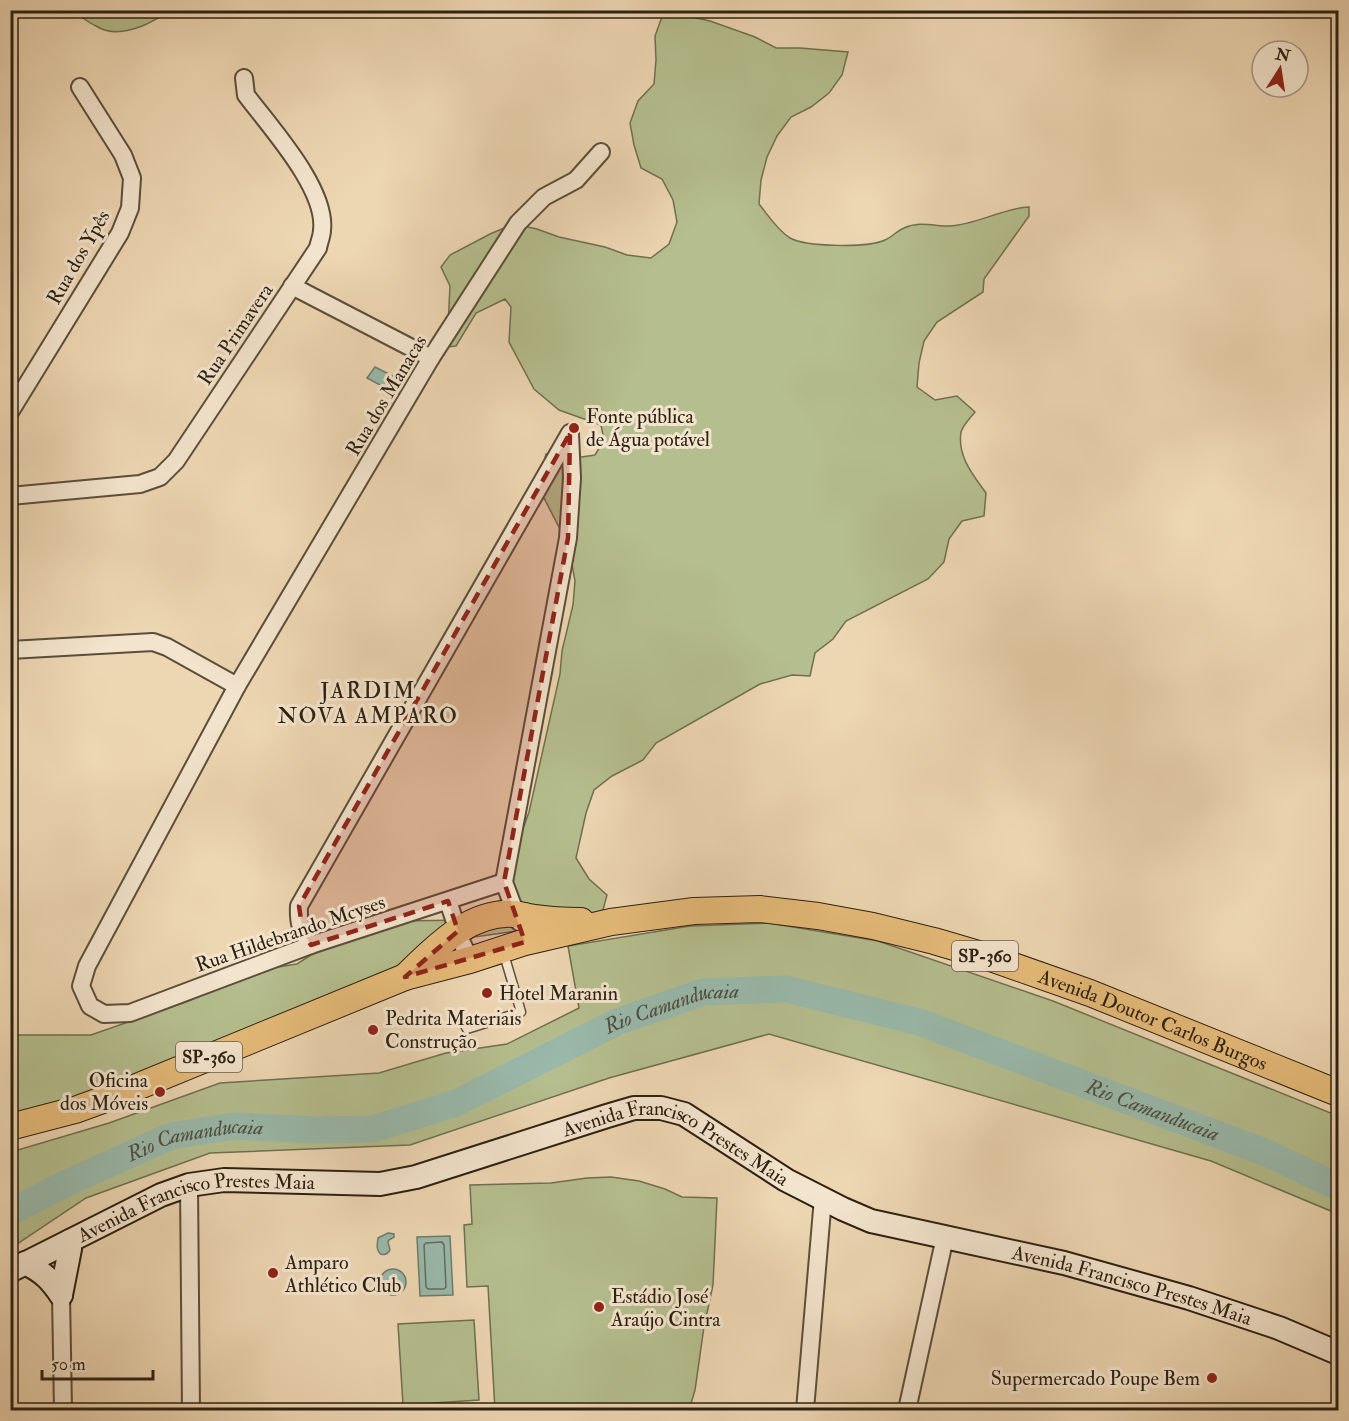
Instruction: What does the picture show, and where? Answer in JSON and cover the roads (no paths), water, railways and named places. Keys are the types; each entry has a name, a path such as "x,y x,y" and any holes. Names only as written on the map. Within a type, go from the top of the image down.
{"main road":[{"name":"Avenida Doutor Carlos Burgos","path":"10,1127 75,1110 127,1091 405,977 514,946 611,922 694,911 760,909 818,916 883,929 985,956 1090,993 1338,1093"},
{"name":"Avenida Doutor Carlos Burgos","path":"405,977 433,950 458,931 490,915 515,914 542,919 611,922"}],"street":[{"name":"Rua Primavera","path":"10,496 140,484 160,477 176,460 318,248 323,228 319,205 306,175 246,95 244,78"},
{"name":"Rua dos Ypês","path":"10,411 120,233 130,208 132,178 123,155 80,87"},
{"name":"Rua dos Manacas","path":"90,1006 81,986 87,966 237,686 431,358 518,223 544,197 576,180 601,152"},
{"path":"292,286 431,358"},
{"path":"311,945 298,921 299,906 570,433 572,478 568,538 504,882 522,929 514,946"},
{"path":"10,651 153,642 167,647 237,686"},
{"name":"Rua Hildebrando Mcyses","path":"90,1006 104,1014 130,1013 311,945 504,882"},
{"path":"448,901 470,960"},
{"name":"Avenida Francisco Prestes Maia","path":"18,1267 161,1195 189,1185 224,1180 380,1184 416,1177 634,1108 661,1108 684,1114 786,1180 871,1221 1064,1263 1189,1298 1279,1328 1338,1353"},
{"path":"189,1185 191,1410"},
{"path":"805,1410 822,1198"},
{"path":"907,1410 945,1237"},
{"path":"63,1410 62,1295 70,1240"},
{"path":"18,1267 38,1269 48,1277 62,1295"}],"lane":[{"path":"460,1016 467,1029 521,1012 514,946"}],"water":[{"path":"375,367 397,378 391,391 367,378"},
{"path":"388,1233 394,1234 394,1237 388,1242 390,1250 382,1254 377,1248 378,1238"},
{"path":"450,1236 453,1295 420,1296 417,1237"},
{"path":"393,1269 402,1273 406,1282 402,1291 393,1295 384,1291 380,1282 384,1273"}],"waterway":[{"name":"Rio Camanducaia","path":"10,1212 67,1183 171,1136 234,1126 318,1130 373,1129 456,1103 617,1022 703,992 786,989 919,1022 1267,1153 1338,1187"}],"place":[{"name":"Fonte pública de Água potável","path":"574,428"},
{"name":"Hotel Maranin","path":"487,993"},
{"name":"Pedrita Materiais Construção","path":"373,1030"},
{"name":"Oficina dos Móveis","path":"160,1092"},
{"name":"Amparo Athlético Club","path":"273,1273"},
{"name":"Estádio José Araújo Cintra","path":"599,1307"},
{"name":"Supermercado Poupe Bem","path":"1212,1378"}],"district":[{"name":"JARDIM NOVA AMPARO","path":"368,702"}]}
